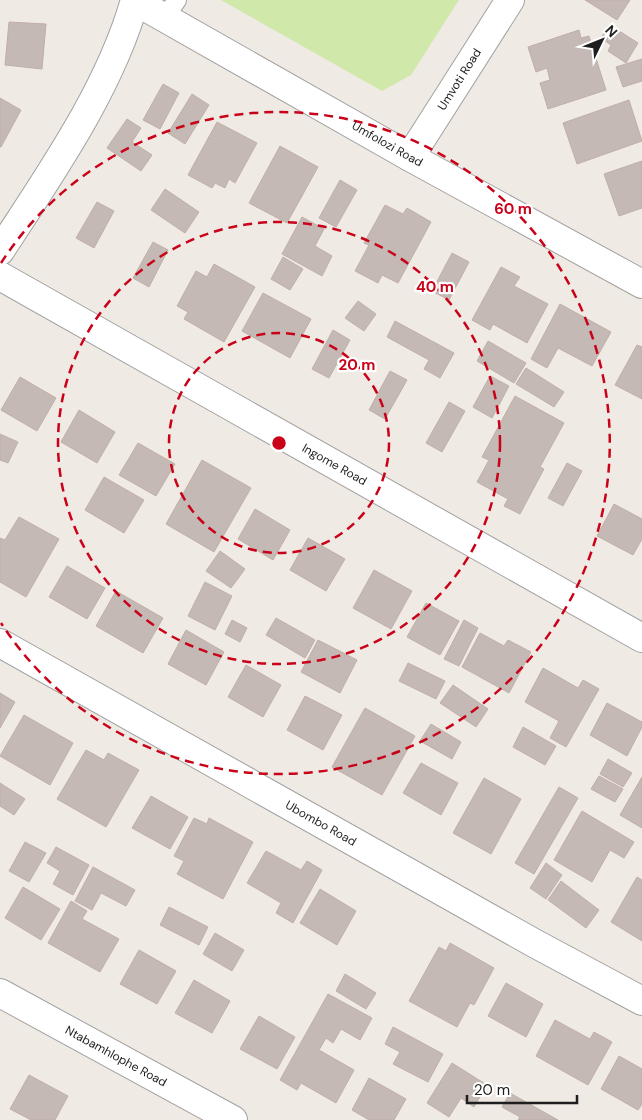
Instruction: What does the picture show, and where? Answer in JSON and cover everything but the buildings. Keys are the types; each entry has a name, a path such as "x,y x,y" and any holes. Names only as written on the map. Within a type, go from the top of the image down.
{"street":[{"name":"Umfolozi Road","path":"0,251 73,138 114,57 135,0 171,9 410,157 642,284"},
{"name":"Umvoti Road","path":"410,157 510,0"},
{"name":"Ingome Road","path":"0,276 642,638"},
{"name":"Ubombo Road","path":"0,643 525,939 642,1001"},
{"name":"Ntabamhlophe Road","path":"0,993 233,1120"}],"green space":[{"path":"221,0 459,0 411,75 382,91"}]}
